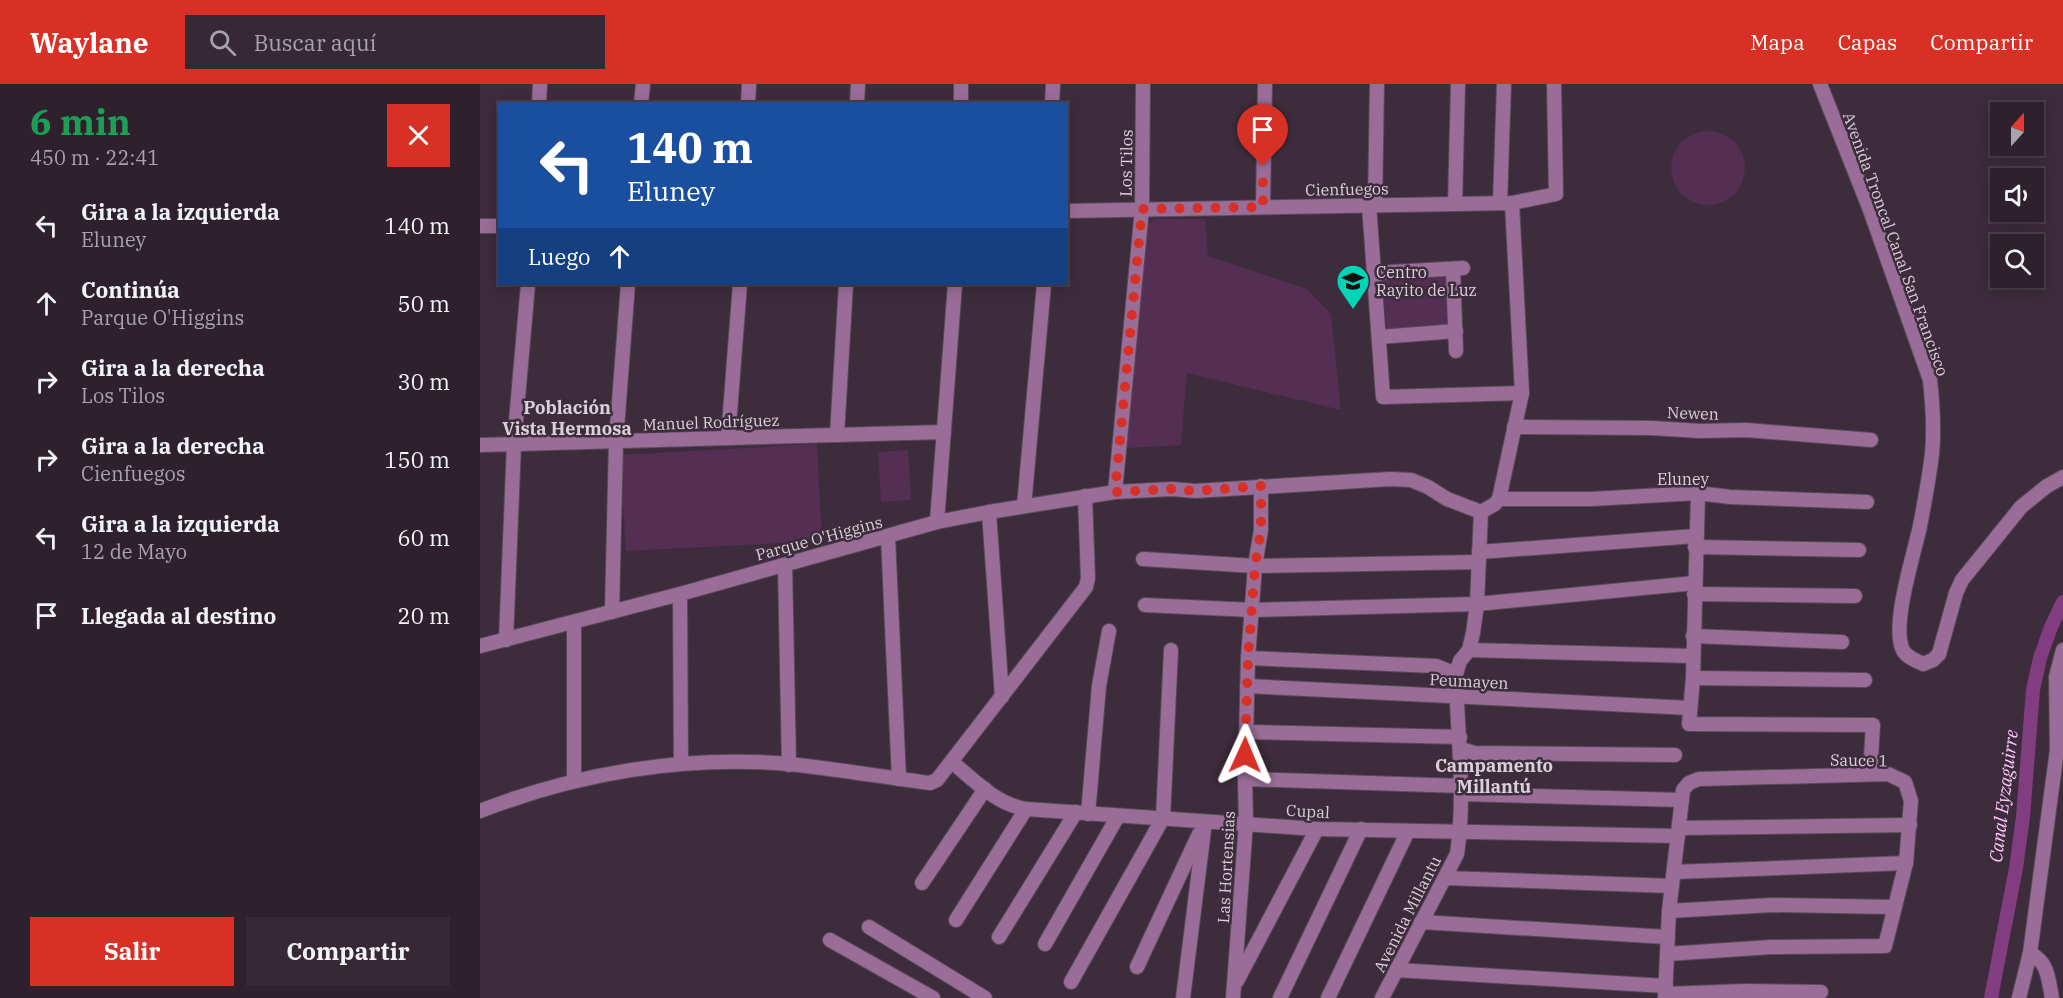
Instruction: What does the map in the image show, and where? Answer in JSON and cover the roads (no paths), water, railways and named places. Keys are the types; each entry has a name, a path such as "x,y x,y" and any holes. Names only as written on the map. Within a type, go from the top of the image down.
{"street":[{"path":"539,102 540,84"},
{"path":"641,102 643,84"},
{"path":"748,102 749,84"},
{"path":"857,102 858,84"},
{"path":"961,84 961,102"},
{"path":"1052,102 1053,84"},
{"name":"Los Tilos","path":"1115,492 1142,209 1143,84"},
{"path":"1263,207 1265,84"},
{"path":"1377,84 1372,205 1374,273 1383,396 1522,393"},
{"path":"1455,204 1458,84"},
{"path":"1481,512 1499,499 1522,393 1506,203 1504,84"},
{"name":"Cienfuegos","path":"1068,211 1506,203 1556,194 1554,84"},
{"name":"Avenida Troncal Canal San Francisco","path":"1820,84 1870,210 1930,380 1933,409 1931,460 1902,607 1900,629 1902,647 1908,657 1923,664 1933,660 1939,654 1956,593 1962,580 2021,507 2047,486 2063,477"},
{"path":"480,226 498,226"},
{"path":"1374,273 1458,268 1456,351"},
{"path":"506,640 514,444 528,285"},
{"path":"612,612 616,441 628,285"},
{"path":"728,438 740,285"},
{"path":"837,435 846,285"},
{"path":"937,522 955,285"},
{"path":"1024,506 1044,285"},
{"path":"1379,337 1456,332"},
{"name":"Newen","path":"1514,426 1746,430 1871,440"},
{"name":"Manuel Rodríguez","path":"480,445 944,432"},
{"path":"1261,486 1390,479 1412,480 1447,499 1481,512"},
{"name":"Parque O'Higgins","path":"480,646 680,594 937,522 1115,492 1172,489 1195,491 1261,486"},
{"name":"Las Hortensias","path":"1234,992 1246,823 1246,686 1255,566 1261,530 1261,486"},
{"path":"1698,494 1693,678 1689,724 1873,725 1870,774"},
{"name":"Eluney","path":"1499,499 1591,499 1698,494 1867,502"},
{"path":"480,811 574,781 681,764 726,762 789,765 930,783 937,780 1087,584 1085,496"},
{"path":"989,512 1002,697"},
{"path":"1248,658 1436,666 1456,674 1460,662 1469,650 1473,633 1477,604 1481,512"},
{"path":"888,537 899,779"},
{"path":"1143,559 1255,566 1479,557 1696,542 1859,550"},
{"path":"785,565 789,765"},
{"path":"1145,605 1252,610 1477,604 1694,588 1855,596"},
{"path":"680,594 681,764"},
{"path":"574,622 574,781"},
{"path":"999,937 1082,813 1099,686 1109,631"},
{"path":"1693,636 1842,642"},
{"path":"1071,982 1163,818 1171,650"},
{"path":"1469,650 1693,656"},
{"path":"2019,998 2030,953 2057,794 2056,677 2063,650"},
{"name":"Avenida Millantu","path":"1382,998 1457,854 1462,790 1456,674"},
{"path":"1693,678 1865,680"},
{"name":"Peumayen","path":"1246,686 1690,708"},
{"path":"1246,732 1460,743 1474,753 1675,754"},
{"name":"Cupal","path":"951,762 1001,802 1011,806 1205,822 1317,829 1460,832 1678,832 1910,825"},
{"name":"Sauce 1","path":"1667,954 1771,947 1886,946 1906,864 1910,825 1911,801 1905,782 1888,774 1699,779 1689,783 1682,795"},
{"path":"1245,779 1462,790 1682,795 1669,911 1666,993"},
{"path":"922,883 985,789"},
{"path":"956,920 1026,809"},
{"path":"1045,944 1118,816"},
{"path":"1137,968 1205,822"},
{"path":"1183,998 1205,822"},
{"path":"1234,992 1317,829"},
{"path":"1280,998 1361,829"},
{"path":"1328,998 1408,831"},
{"path":"1445,878 1673,879 1906,864"},
{"path":"1669,911 1772,905 1894,907"},
{"path":"1421,922 1667,937"},
{"path":"869,927 912,970 933,998"},
{"path":"830,940 985,998"},
{"path":"2030,953 2039,958 2045,967 2052,998"},
{"path":"1396,970 1666,993 1821,992"}],"waterway":[{"name":"Canal Eyzaguirre","path":"1991,998 2016,868 2023,817 2033,690 2040,658 2063,602"}],"place":[{"name":"Centro Rayito de Luz","path":"1353,310"}],"district":[{"name":"Población Vista Hermosa","path":"567,418"},
{"name":"Campamento Millantú","path":"1494,776"}]}
